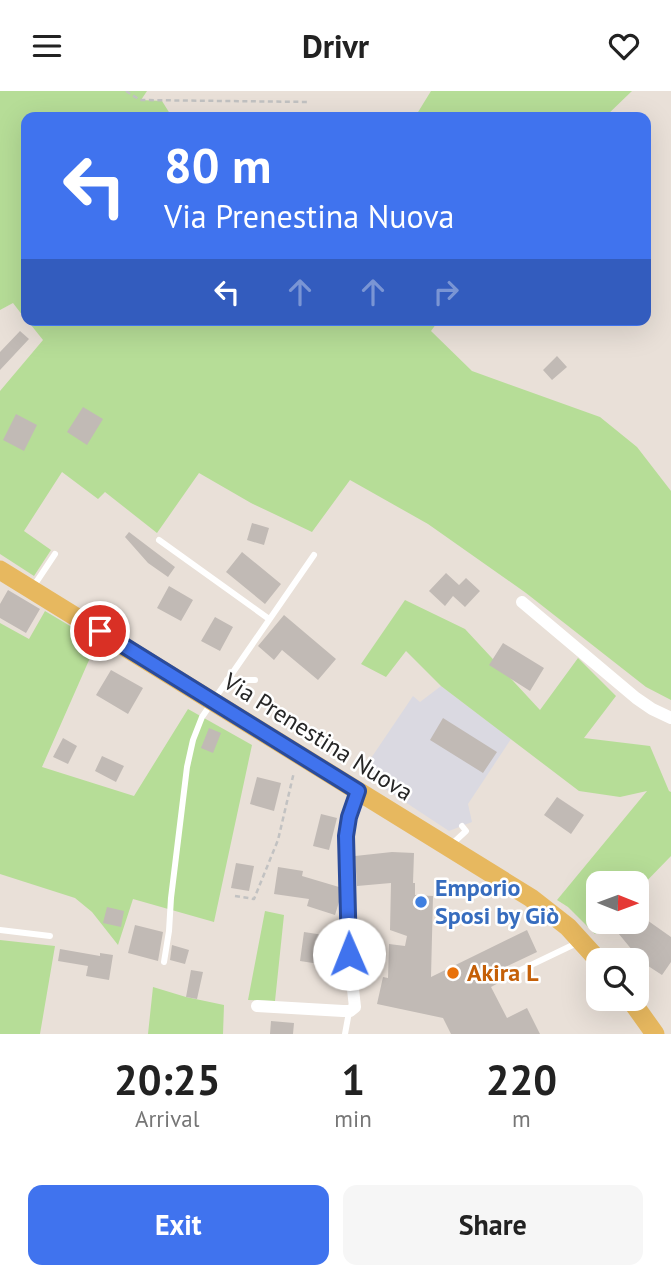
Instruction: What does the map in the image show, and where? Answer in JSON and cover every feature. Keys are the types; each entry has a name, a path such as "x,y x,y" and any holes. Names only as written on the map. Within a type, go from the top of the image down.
{"main road":[{"name":"Via Prenestina Nuova","path":"0,570 539,903 562,921 588,948"},
{"path":"639,1011 655,1034"}],"street":[{"path":"522,601 626,691 671,717"},
{"path":"257,1006 344,1011 355,1007 349,954 346,836 358,791"}],"lane":[{"path":"159,540 269,619"},
{"path":"32,589 55,554"},
{"path":"164,962 187,767 197,729 202,717 314,555"},
{"path":"227,680 255,680"},
{"path":"449,847 464,829 474,836"},
{"path":"0,930 50,936"},
{"path":"508,976 582,941"},
{"path":"345,1034 350,1010"}],"path":[{"path":"126,91 140,100 309,102"},
{"path":"234,895 254,899 278,840 299,754"}],"shaded area":[{"path":"441,686 511,739 468,804 472,822 449,831 361,773 413,696 420,702"}],"green space":[{"path":"0,91 147,91 141,100 162,101 169,112 21,112 21,313 13,303 0,310"},
{"path":"431,91 632,91 610,112 418,112"},
{"path":"32,326 435,326 431,331 472,371 600,417 637,447 671,491 671,700 646,687 526,593 428,524 350,480 312,532 251,503 199,473 157,533 105,492 98,499 62,472 24,531 51,550 34,576 0,554 0,391 43,340"},
{"path":"405,600 465,629 540,710 578,658 616,696 584,738 650,746 671,792 671,856 649,879 649,871 586,871 586,925 557,900 647,791 620,797 579,791 441,686 406,651 386,677 361,664"},
{"path":"45,611 97,642 42,767 134,796 188,709 252,745 214,922 133,899 118,945 92,912 75,898 0,874 0,623 29,639"},
{"path":"265,911 284,915 275,1001 248,1000"},
{"path":"0,940 55,946 40,1034 0,1034"},
{"path":"153,987 224,1005 223,1034 148,1034"}],"building":[{"path":"20,331 29,339 0,370 0,352"},
{"path":"557,356 567,367 552,380 543,370"},
{"path":"83,407 103,419 87,445 67,432"},
{"path":"16,414 37,425 24,451 3,440"},
{"path":"252,523 269,528 264,545 247,540"},
{"path":"129,532 175,567 168,577 148,563 125,537"},
{"path":"242,552 281,584 265,604 226,572"},
{"path":"446,573 459,585 466,578 480,591 465,607 453,596 445,606 429,591"},
{"path":"169,586 193,600 181,621 157,608"},
{"path":"8,590 40,609 26,633 0,618 0,604"},
{"path":"284,615 336,659 318,680 282,650 274,660 258,646"},
{"path":"215,617 233,627 220,651 201,641"},
{"path":"503,643 544,668 530,691 489,665"},
{"path":"111,670 143,688 128,714 96,695"},
{"path":"443,718 497,752 483,773 430,740"},
{"path":"209,728 221,733 213,753 201,748"},
{"path":"63,738 77,746 68,764 53,757"},
{"path":"102,756 124,766 116,782 95,771"},
{"path":"257,777 281,783 274,811 250,804"},
{"path":"557,797 584,815 571,834 544,815"},
{"path":"321,814 337,818 329,850 313,846"},
{"path":"392,852 414,853 415,895 433,896 431,977 527,930 537,952 497,971 502,981 491,987 507,1018 527,1008 540,1034 451,1034 443,1018 377,1004 383,977 388,978 389,944 405,946 407,936 390,930 391,883 357,886 355,856"},
{"path":"236,863 254,866 249,891 231,888"},
{"path":"278,867 303,871 302,876 339,887 339,902 335,915 307,906 309,899 274,894"},
{"path":"107,907 124,911 121,927 103,923"},
{"path":"649,921 671,937 671,962 662,975 649,967 649,948 630,948 620,935 649,935"},
{"path":"135,925 163,932 158,961 128,953"},
{"path":"304,932 330,936 326,965 300,961"},
{"path":"172,945 189,950 185,964 170,960"},
{"path":"60,949 100,956 100,953 113,955 109,980 86,976 88,966 58,961"},
{"path":"191,970 203,972 197,999 186,997"},
{"path":"271,1021 294,1023 293,1034 270,1034"}],"place":[{"name":"Emporio Sposi by Giò","path":"421,902"},
{"name":"Akira L","path":"453,973"}],"route":[{"path":"100,631 358,791 346,836 349,954"}]}
